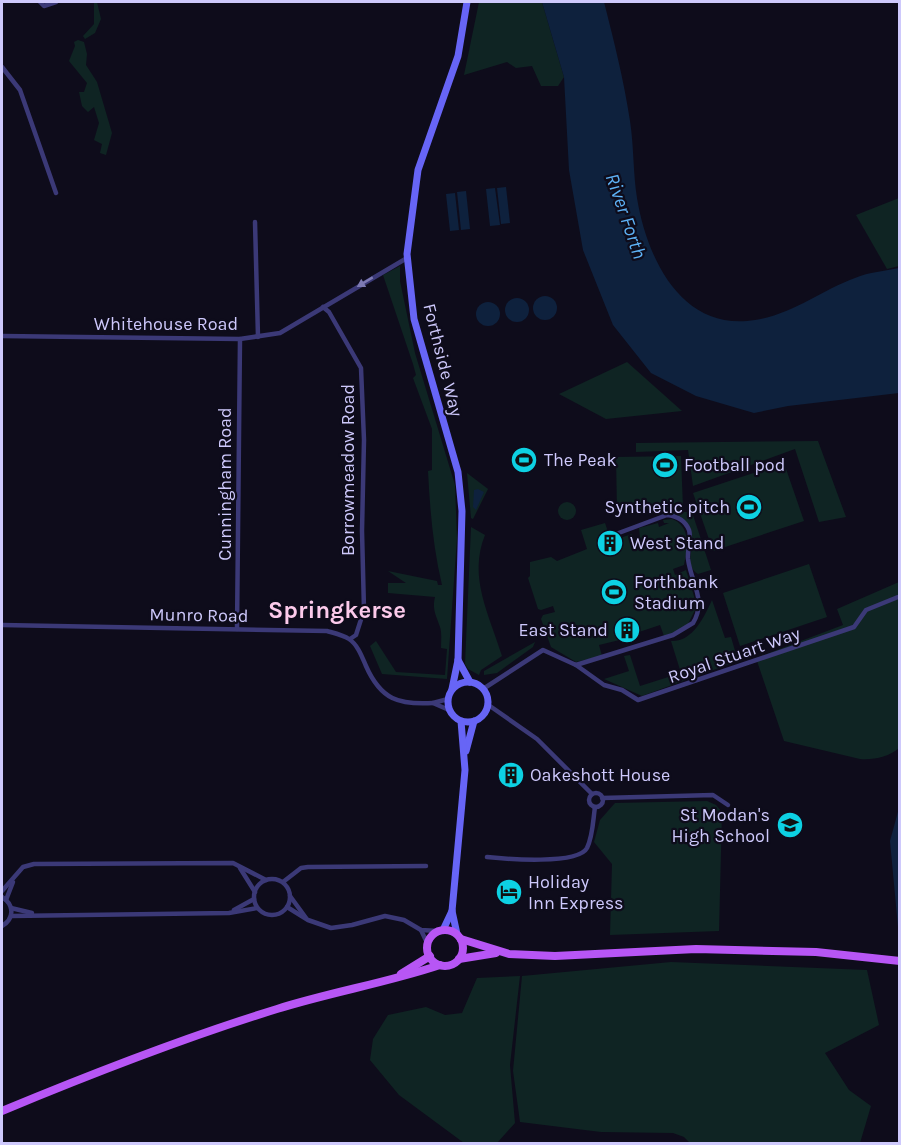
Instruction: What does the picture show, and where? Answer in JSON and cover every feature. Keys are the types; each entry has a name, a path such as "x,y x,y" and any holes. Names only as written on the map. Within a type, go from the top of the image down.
{"main road":[{"path":"440,965 430,956 428,945 432,936 441,930 497,952"},
{"path":"459,936 463,949 459,959"},
{"path":"2,1111 65,1085 277,1009 390,982 440,965 449,965 459,959 497,952 555,956 673,950 753,950 816,952 900,961"},
{"path":"390,982 430,956"}],"street":[{"path":"40,2 44,6 56,2"},
{"name":"Forthside Way","path":"453,689 458,660 462,526 458,472 414,319 407,258 418,170 458,56 467,2"},
{"path":"2,67 20,90 56,193"},
{"path":"255,222 258,337"},
{"name":"Whitehouse Road","path":"2,336 240,339 280,333 407,258"},
{"name":"Borrowmeadow Road","path":"323,307 329,312 361,368 364,440 362,531 364,610 356,635 350,639"},
{"name":"Cunningham Road","path":"237,629 240,339"},
{"path":"576,665 688,628 700,608 688,561 690,533 680,518 667,515 616,534"},
{"name":"Royal Stuart Way","path":"483,689 543,650 576,665 604,685 622,690 639,700 720,675 854,627 866,610 898,597"},
{"name":"Munro Road","path":"2,625 327,632 350,639"},
{"path":"350,639 360,652 377,685 393,700 406,705 433,704 448,699"},
{"path":"458,660 470,682 483,689 488,704 537,739 592,794 597,793 602,798 713,795 728,805"},
{"path":"449,710 448,699 453,689 470,682"},
{"path":"433,704 449,710 461,721 465,753"},
{"path":"461,721 474,721 484,714 488,704"},
{"path":"459,936 452,911 465,753 474,721"},
{"path":"592,794 589,801 595,807"},
{"path":"595,807 601,804 602,798"},
{"path":"487,857 547,859 579,855 586,849 591,835 595,807"},
{"path":"2,891 23,867 34,864 232,863 266,880 283,882 301,868 308,867 426,866"},
{"path":"239,865 255,892"},
{"path":"14,879 4,899 11,908 38,915"},
{"path":"266,880 255,892 254,899 258,908 267,914 274,915 286,907 290,894"},
{"path":"283,882 308,920"},
{"path":"229,913 254,899"},
{"path":"286,907 308,920 331,928 385,916 404,920 421,930 441,930 452,911"},
{"path":"2,926 11,916 11,908"},
{"path":"11,916 229,913 258,908"},
{"path":"421,930 428,945"}],"green space":[{"path":"94,2 97,2 101,19 95,33 85,39 83,36 94,24"},
{"path":"479,2 542,2 564,77 558,86 541,86 532,66 516,68 507,62 464,75"},
{"path":"78,40 84,42 87,54 86,65 97,82 112,133 106,155 100,153 102,144 94,140 99,123 94,107 88,112 82,106 79,92 84,92 87,83 69,61 75,46 74,42"},
{"path":"899,198 899,266 887,269 856,215"},
{"path":"400,266 400,281 415,353 455,485 457,538 447,679 382,674 370,646 376,641 396,672 445,675 447,649 441,648 441,629 434,609 435,597 388,593 388,583 406,583 388,571 437,581 438,585 442,585 434,543 428,471 432,470 432,429 413,378 416,375 413,364 383,275"},
{"path":"627,362 682,411 606,419 559,394"},
{"path":"818,441 846,517 819,522 795,449 693,486 688,450 636,452 636,443"},
{"path":"681,456 683,508 617,510 616,457"},
{"name":"Synthetic pitch","path":"784,463 804,521 713,551 693,493"},
{"path":"467,473 488,489 473,519 471,518"},
{"path":"567,502 573,505 576,511 573,517 567,520 561,517 558,511 561,505"},
{"path":"665,512 692,512 711,570 698,574 694,571 691,563 691,538 684,521 665,515"},
{"name":"Forthbank Stadium","path":"672,519 682,527 687,538 684,565 673,569 675,575 686,570 697,606 686,628 664,636 660,625 636,633 636,636 599,645 602,656 576,662 551,647 541,619 543,615 555,612 553,606 538,609 528,578 530,562 551,557 557,561 587,549 581,530 605,523 611,541 632,534 634,540 640,538 639,528 658,523 659,527 669,523 664,523 663,520"},
{"path":"471,527 485,535 480,551 479,581 486,610 502,656 481,670 479,675 468,669 465,664"},
{"path":"809,564 827,617 740,646 723,593"},
{"path":"899,582 899,748 881,757 860,759 784,741 756,658 843,625 837,609"},
{"path":"712,600 725,638 731,637 738,661 642,696 604,679 629,671 624,656 630,655 640,686 681,673 671,641 679,640 692,633"},
{"path":"535,642 533,647 497,673 484,675 484,671"},
{"path":"707,801 716,805 722,812 719,931 610,935 612,864 594,842 600,820 615,803"},
{"path":"671,962 867,970 879,1025 825,1053 849,1090 871,1106 860,1143 690,1143 684,1137 673,1133 601,1132 520,1122 513,1071 522,976"},
{"path":"520,976 510,1065 515,1123 497,1143 464,1143 399,1095 370,1060 373,1039 388,1015 426,1007 445,1015 462,1013 477,978"}],"water":[{"name":"River Forth","path":"542,2 604,2 628,106 637,198 642,221 659,267 672,286 688,303 707,315 729,321 755,320 794,308 860,276 899,268 899,393 788,406 754,413 696,396 651,373 613,325 583,250 569,170 564,77"},
{"path":"506,187 510,223 501,224 497,188"},
{"path":"495,188 500,225 490,226 486,189"},
{"path":"466,191 470,229 461,230 457,192"},
{"path":"455,193 459,230 450,231 446,194"},
{"path":"540,296 550,296 557,303 557,313 550,320 540,320 533,313 533,303"},
{"path":"512,298 522,298 529,305 529,315 522,322 512,322 505,315 505,305"},
{"path":"483,302 493,302 500,309 500,319 493,326 483,326 476,319 476,309"},
{"path":"474,490 484,492 476,510 473,507"},
{"path":"899,808 899,938 890,841"}],"place":[{"name":"The Peak","path":"524,460"},
{"name":"Football pod","path":"665,465"},
{"name":"Synthetic pitch","path":"749,507"},
{"name":"West Stand","path":"610,543"},
{"name":"Forthbank Stadium","path":"614,592"},
{"name":"East Stand","path":"627,630"},
{"name":"Oakeshott House","path":"511,775"},
{"name":"St Modan's High School","path":"790,825"},
{"name":"Holiday Inn Express","path":"509,892"}],"district":[{"name":"Springkerse","path":"337,610"}]}
